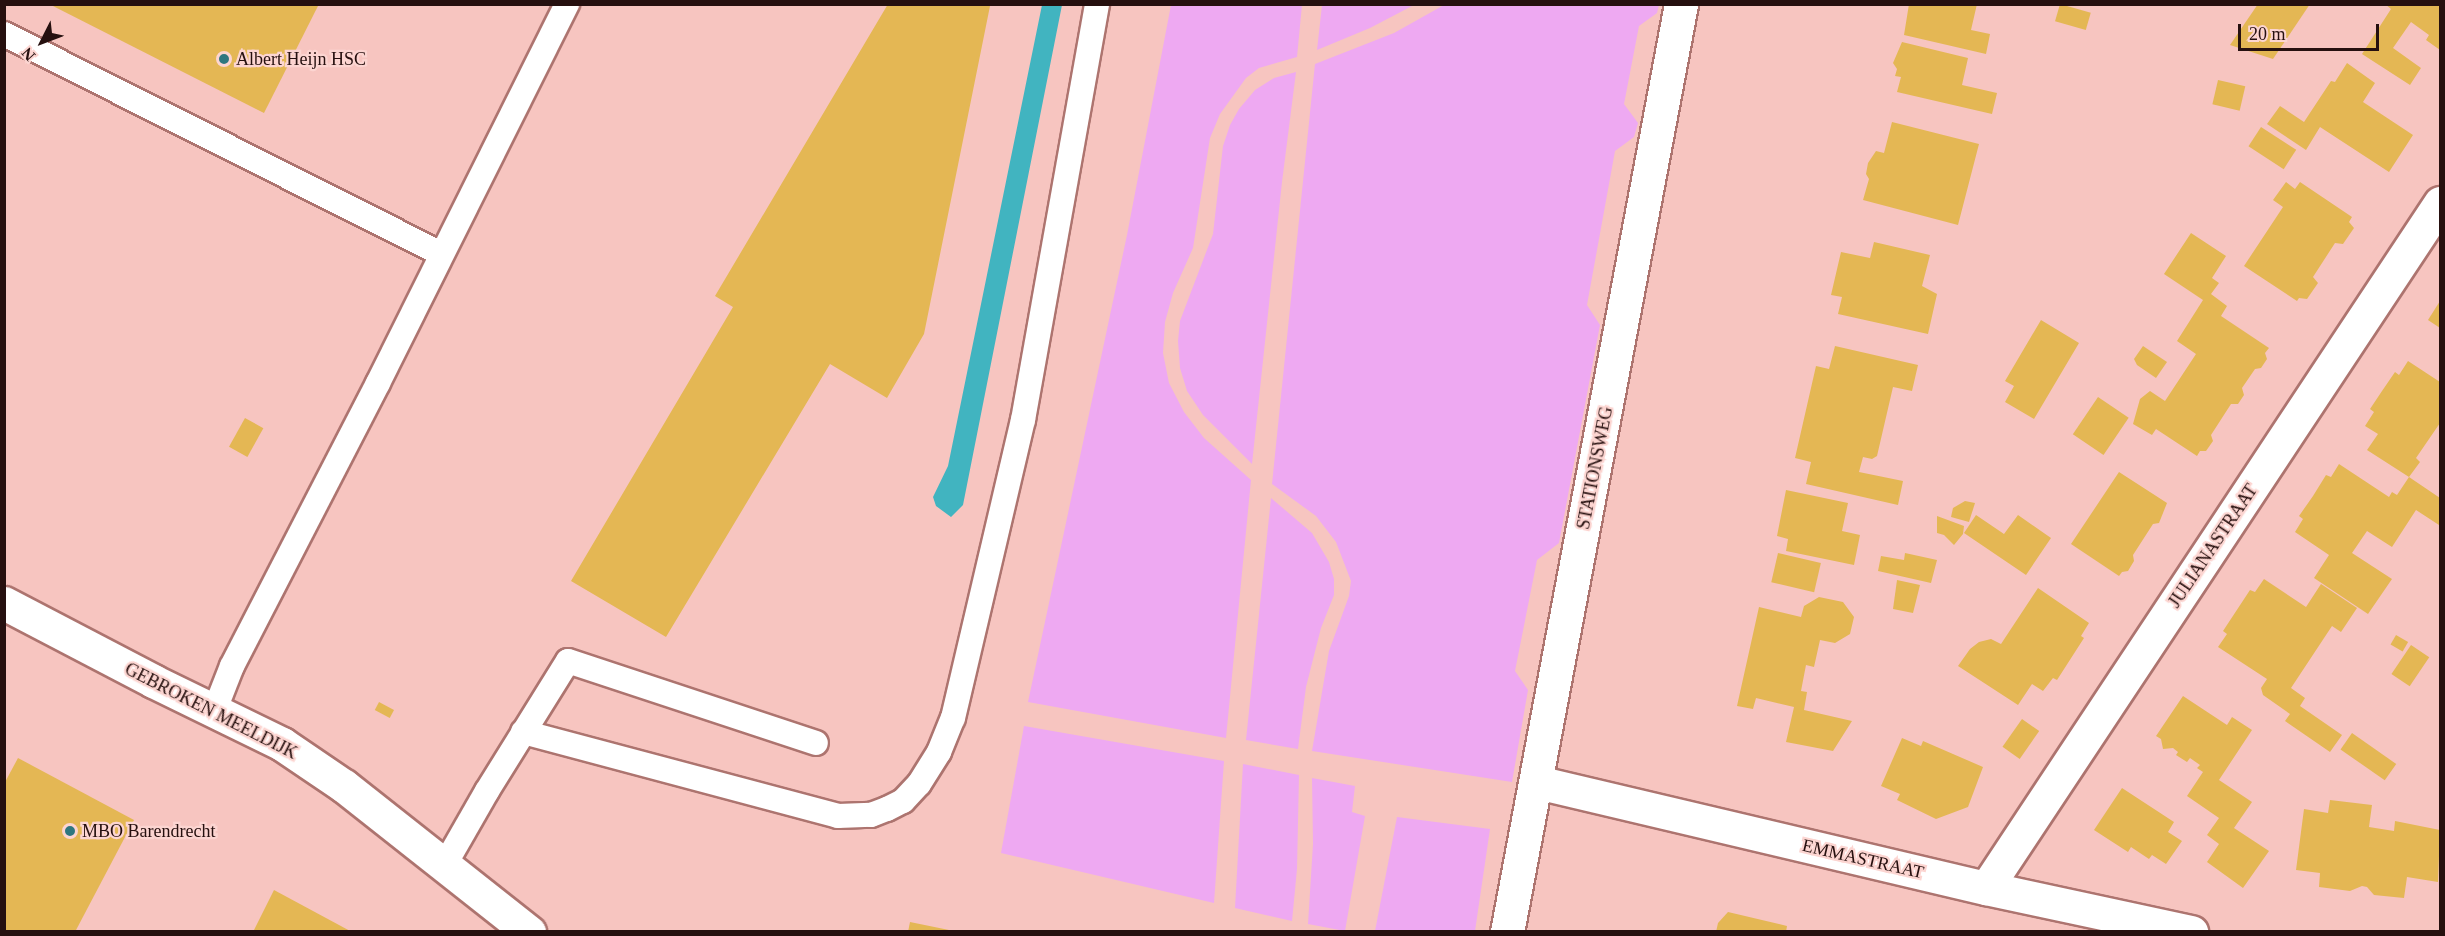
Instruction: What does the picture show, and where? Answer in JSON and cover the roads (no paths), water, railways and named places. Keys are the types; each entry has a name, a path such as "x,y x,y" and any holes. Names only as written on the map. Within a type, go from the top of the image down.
{"street":[{"name":"STATIONSWEG","path":"1507,932 1682,4"},
{"name":"JULIANASTRAAT","path":"1986,888 2440,203"},
{"name":"GEBROKEN MEELDIJK","path":"4,603 214,712 282,744 344,786 524,928"},
{"name":"EMMASTRAAT","path":"1537,782 1986,888 2191,932"}],"lane":[{"path":"214,712 232,666 378,383 567,4"},
{"path":"523,732 838,816 871,815 887,809 903,801 919,784 939,752 953,718 1023,420 1097,4"},
{"path":"4,34 442,254"},
{"path":"444,866 568,661 816,743"}],"water":[{"path":"1042,5 1062,5 963,505 951,517 936,506 933,497 948,466"}],"place":[{"name":"Albert Heijn HSC","path":"224,59"},
{"name":"MBO Barendrecht","path":"70,831"}]}
